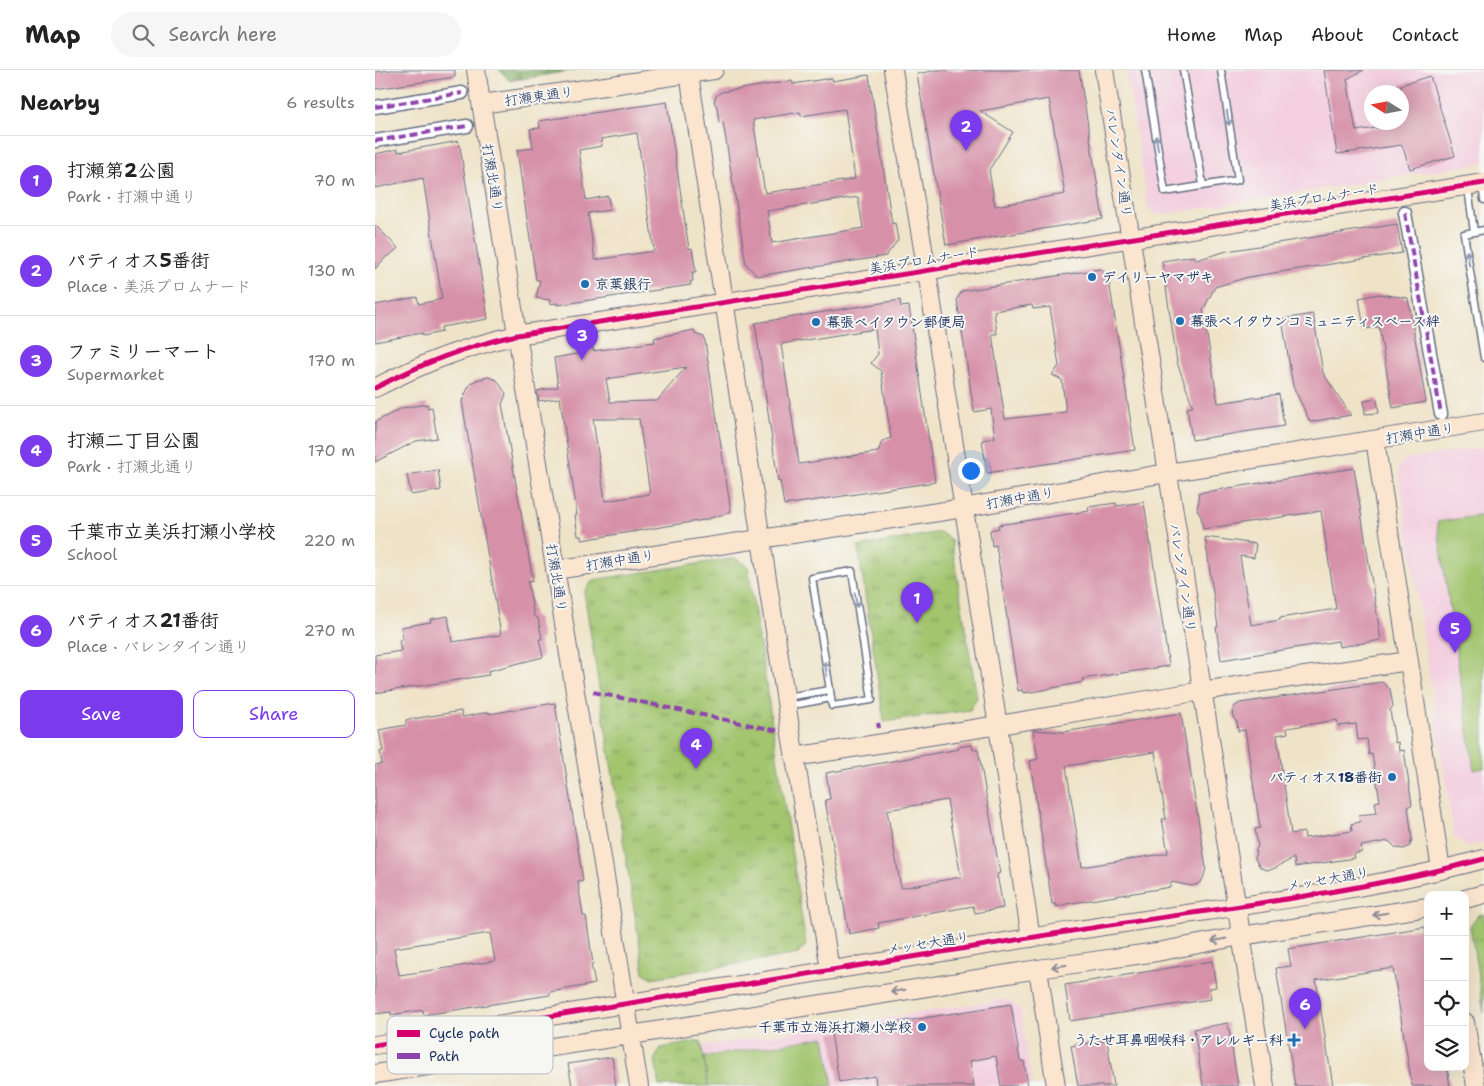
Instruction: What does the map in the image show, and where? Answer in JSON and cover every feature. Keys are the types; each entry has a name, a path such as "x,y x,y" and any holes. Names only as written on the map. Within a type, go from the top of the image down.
{"street":[{"name":"打瀬北通り","path":"476,70 639,1086"},
{"name":"打瀬東通り","path":"482,104 714,70"},
{"path":"893,70 927,272 1031,938"},
{"name":"バレンタイン通り","path":"1104,70 1265,1086"},
{"path":"689,74 794,757 830,970"},
{"path":"375,107 461,93"},
{"path":"375,141 467,126"},
{"name":"美浜プロムナード","path":"375,388 411,369 442,357 480,344 517,335 1132,239 1479,188"},
{"path":"1405,212 1441,414"},
{"name":"打瀬中通り","path":"555,570 964,508 1484,422"},
{"path":"1375,440 1441,870"},
{"path":"794,757 1201,691 1409,661"},
{"name":"メッセ大通り","path":"548,1016 1339,890 1441,870 1484,859"},
{"path":"1469,898 1484,894"},
{"path":"553,1047 1038,969 1157,952 1241,936 1424,908"},
{"path":"1038,969 1056,1086"},
{"path":"1466,1026 1476,1086"}],"lane":[{"path":"1145,70 1165,192 1238,180 1221,70"},
{"path":"1183,70 1203,186"},
{"path":"1474,232 1479,188"},
{"path":"1484,230 1464,234 1484,358"},
{"path":"852,571 872,700 832,706 830,690 812,578 852,571"},
{"path":"786,702 830,690"},
{"path":"786,702 831,698"}],"shaded area":[{"path":"1126,70 1484,70 1484,163 1159,215 1148,209"},
{"path":"1484,447 1484,842 1467,847 1454,836 1398,469 1405,459"},
{"name":"千葉市立海浜打瀬小学校","path":"1008,999 1020,1009 1032,1086 708,1086 702,1046"}],"green space":[{"path":"499,70 575,70 510,81"},
{"path":"1484,515 1484,768 1474,770 1437,522"},
{"path":"940,532 951,540 977,698 970,710 884,722 858,547"},
{"path":"735,558 748,567 806,945 798,954 652,978 644,973 584,592 593,580"},
{"path":"1484,914 1484,1013 1470,926 1478,915"},
{"path":"825,1037 833,1086 708,1086 704,1057"},
{"path":"701,1041 708,1086 659,1086 655,1058 661,1048"}],"building":[{"path":"390,70 455,70 455,77 375,89 375,72"},
{"path":"937,70 1079,70 1103,219 946,245 917,74","holes":["1049,99 1065,194 995,206 989,170 1013,132 980,111"]},
{"path":"1324,70 1364,70 1347,79 1356,131 1409,130 1409,85 1401,85 1430,76 1455,156 1410,169 1402,145 1337,154"},
{"path":"869,75 892,224 895,223 898,240 886,256 757,276 746,264 723,122 719,123 717,107 714,102 716,96 721,92 792,81 793,84 832,78 833,81","holes":["845,109 855,179 765,193 753,120 800,112 801,116","858,197 863,228 772,243 767,211"]},
{"path":"667,102 689,249 692,248 696,272 692,272 693,281 690,282 691,285 557,305 557,303 550,304 550,300 536,298 540,280 536,280 517,150 533,148 530,129 540,128 539,121","holes":["637,133 654,251 595,260 588,213 610,210 608,196 586,200 579,150 602,146 601,139"]},
{"path":"459,141 488,319 441,327 442,332 423,336 422,333 375,342 375,305 417,297 419,304 442,299 423,178 375,188 375,154 398,149 398,152"},
{"path":"1397,224 1402,253 1248,277 1215,287 1203,310 1218,403 1279,394 1284,426 1192,440 1187,408 1193,407 1177,362 1162,261 1195,256 1196,260 1227,251"},
{"path":"375,225 398,248 387,256 375,269"},
{"path":"1100,269 1108,274 1135,450 987,473 982,440 995,438 991,409 974,412 957,299 962,291","holes":["1032,305 1033,309 1050,307 1059,366 1052,375 1062,380 1066,412 1005,419 992,334 997,334 994,311"]},
{"path":"1379,294 1408,298 1426,402 1393,408 1379,327 1364,329 1359,298"},
{"path":"900,300 901,307 909,306 935,482 784,505 780,481 778,481 755,323","holes":["875,329 878,354 871,363 881,371 891,438 882,441 878,452 799,464 781,344"]},
{"path":"1313,314 1323,373 1351,415 1310,422 1293,386 1282,319"},
{"path":"694,330 695,334 704,337 731,512 704,520 582,540 582,536 578,536 575,515 577,515 576,506 560,398 539,401 537,391 558,387 554,358 582,353 581,349 593,348 593,351 655,342 654,338","holes":["686,367 657,401 610,402 606,379","593,419 639,419 650,494 605,501"]},
{"path":"488,377 497,380 506,394 502,404 533,581 528,582 534,616 538,618 542,639 539,639 543,657 488,671 489,675 375,693 375,655 401,651 399,640 403,640 401,627 431,622 430,619 448,616 452,642 501,635 462,401 470,384 476,380"},
{"path":"1377,399 1379,413 1365,414 1364,401"},
{"path":"427,404 428,408 432,407 437,438 416,441 375,462 375,422 402,408"},
{"path":"1354,468 1381,640 1339,647 1338,641 1221,660 1205,537 1256,544 1254,558 1240,556 1251,625 1280,620 1280,618 1336,609 1321,511 1203,529 1201,517 1197,509 1198,493"},
{"path":"438,470 441,490 411,495 407,475"},
{"path":"1144,502 1169,666 1082,679 1083,682 1038,691 1023,693 1022,690 1018,691 996,545 992,546 990,530 999,528 998,525 1089,511 1088,507 1116,503 1117,506"},
{"name":"パティオス18番街","path":"1382,682 1390,689 1393,706 1390,710 1395,743 1398,742 1399,751 1404,750 1412,805 1408,806 1412,839 1410,846 1404,849 1396,848 1389,841 1361,846 1362,852 1354,854 1355,858 1295,867 1294,858 1273,869 1266,870 1260,867 1255,859 1258,847 1255,829 1260,828 1245,730 1238,731 1237,722 1232,713 1235,706 1240,703","holes":["1337,720 1338,726 1356,724 1358,740 1367,739 1369,755 1372,754 1380,801 1375,802 1377,813 1359,815 1360,822 1351,824 1352,831 1305,838 1304,832 1291,834 1277,735 1288,733 1287,728"]},
{"path":"555,703 583,881 578,882 583,916 586,916 595,984 550,992 550,995 424,1015 423,1010 391,1015 391,1012 375,1014 375,765 382,764 380,752 383,751 379,730 406,725 406,720 461,711 462,717 489,712 489,714","holes":["490,933 495,961 399,975 394,948"]},
{"path":"1181,713 1206,868 1203,879 1198,884 1192,886 1171,882 1171,887 1057,907 1056,904 1052,904 1030,761 1038,759 1033,730 1063,732","holes":["1155,752 1166,819 1162,819 1168,853 1082,867 1066,766"]},
{"path":"972,745 973,750 978,749 1000,873 997,874 1003,908 975,913 973,906 878,923 879,928 849,934 825,800 830,799 826,773 959,749 958,747","holes":["947,800 961,877 901,888 887,810"]},
{"path":"1424,927 1424,1071 1448,1071 1450,1086 1412,1086 1393,968 1316,980 1333,1086 1295,1086 1276,968 1291,966 1288,949"},
{"path":"1212,961 1216,987 1209,988 1211,999 1070,1021 1065,985"},
{"path":"1011,1004 1020,1061 1024,1061 1028,1086 1001,1086 996,1056 970,1061 974,1086 876,1086 875,1076 839,1082 831,1033"},
{"path":"1228,1023 1238,1086 1203,1086 1194,1029"},
{"path":"1107,1040 1114,1086 1078,1086 1071,1046"},
{"path":"612,1057 616,1086 572,1086 568,1064"}],"marked path":[{"path":"375,107 462,93"},
{"path":"375,141 467,126"},
{"path":"1405,213 1441,414"},
{"path":"593,692 779,731"},
{"path":"878,723 879,728"}],"cycle path":[{"path":"375,388 444,357 517,335 1484,183"},
{"path":"551,1016 1072,931 1331,892 1433,872 1484,859"},
{"path":"375,1045 387,1043"}],"place":[{"name":"パティオス5番街","path":"966,151"},
{"name":"デイリーヤマザキ","path":"1092,277"},
{"name":"京葉銀行","path":"585,284"},
{"name":"幕張ベイタウンコミュニティスペース絆","path":"1180,321"},
{"name":"幕張ベイタウン郵便局","path":"816,322"},
{"name":"ファミリーマート","path":"582,360"},
{"name":"打瀬第2公園","path":"917,623"},
{"name":"千葉市立美浜打瀬小学校","path":"1455,653"},
{"name":"打瀬二丁目公園","path":"696,769"},
{"name":"パティオス18番街","path":"1392,777"},
{"name":"千葉市立海浜打瀬小学校","path":"922,1027"},
{"name":"パティオス21番街","path":"1305,1029"},
{"name":"うたせ耳鼻咽喉科・アレルギー科","path":"1294,1040"}]}
